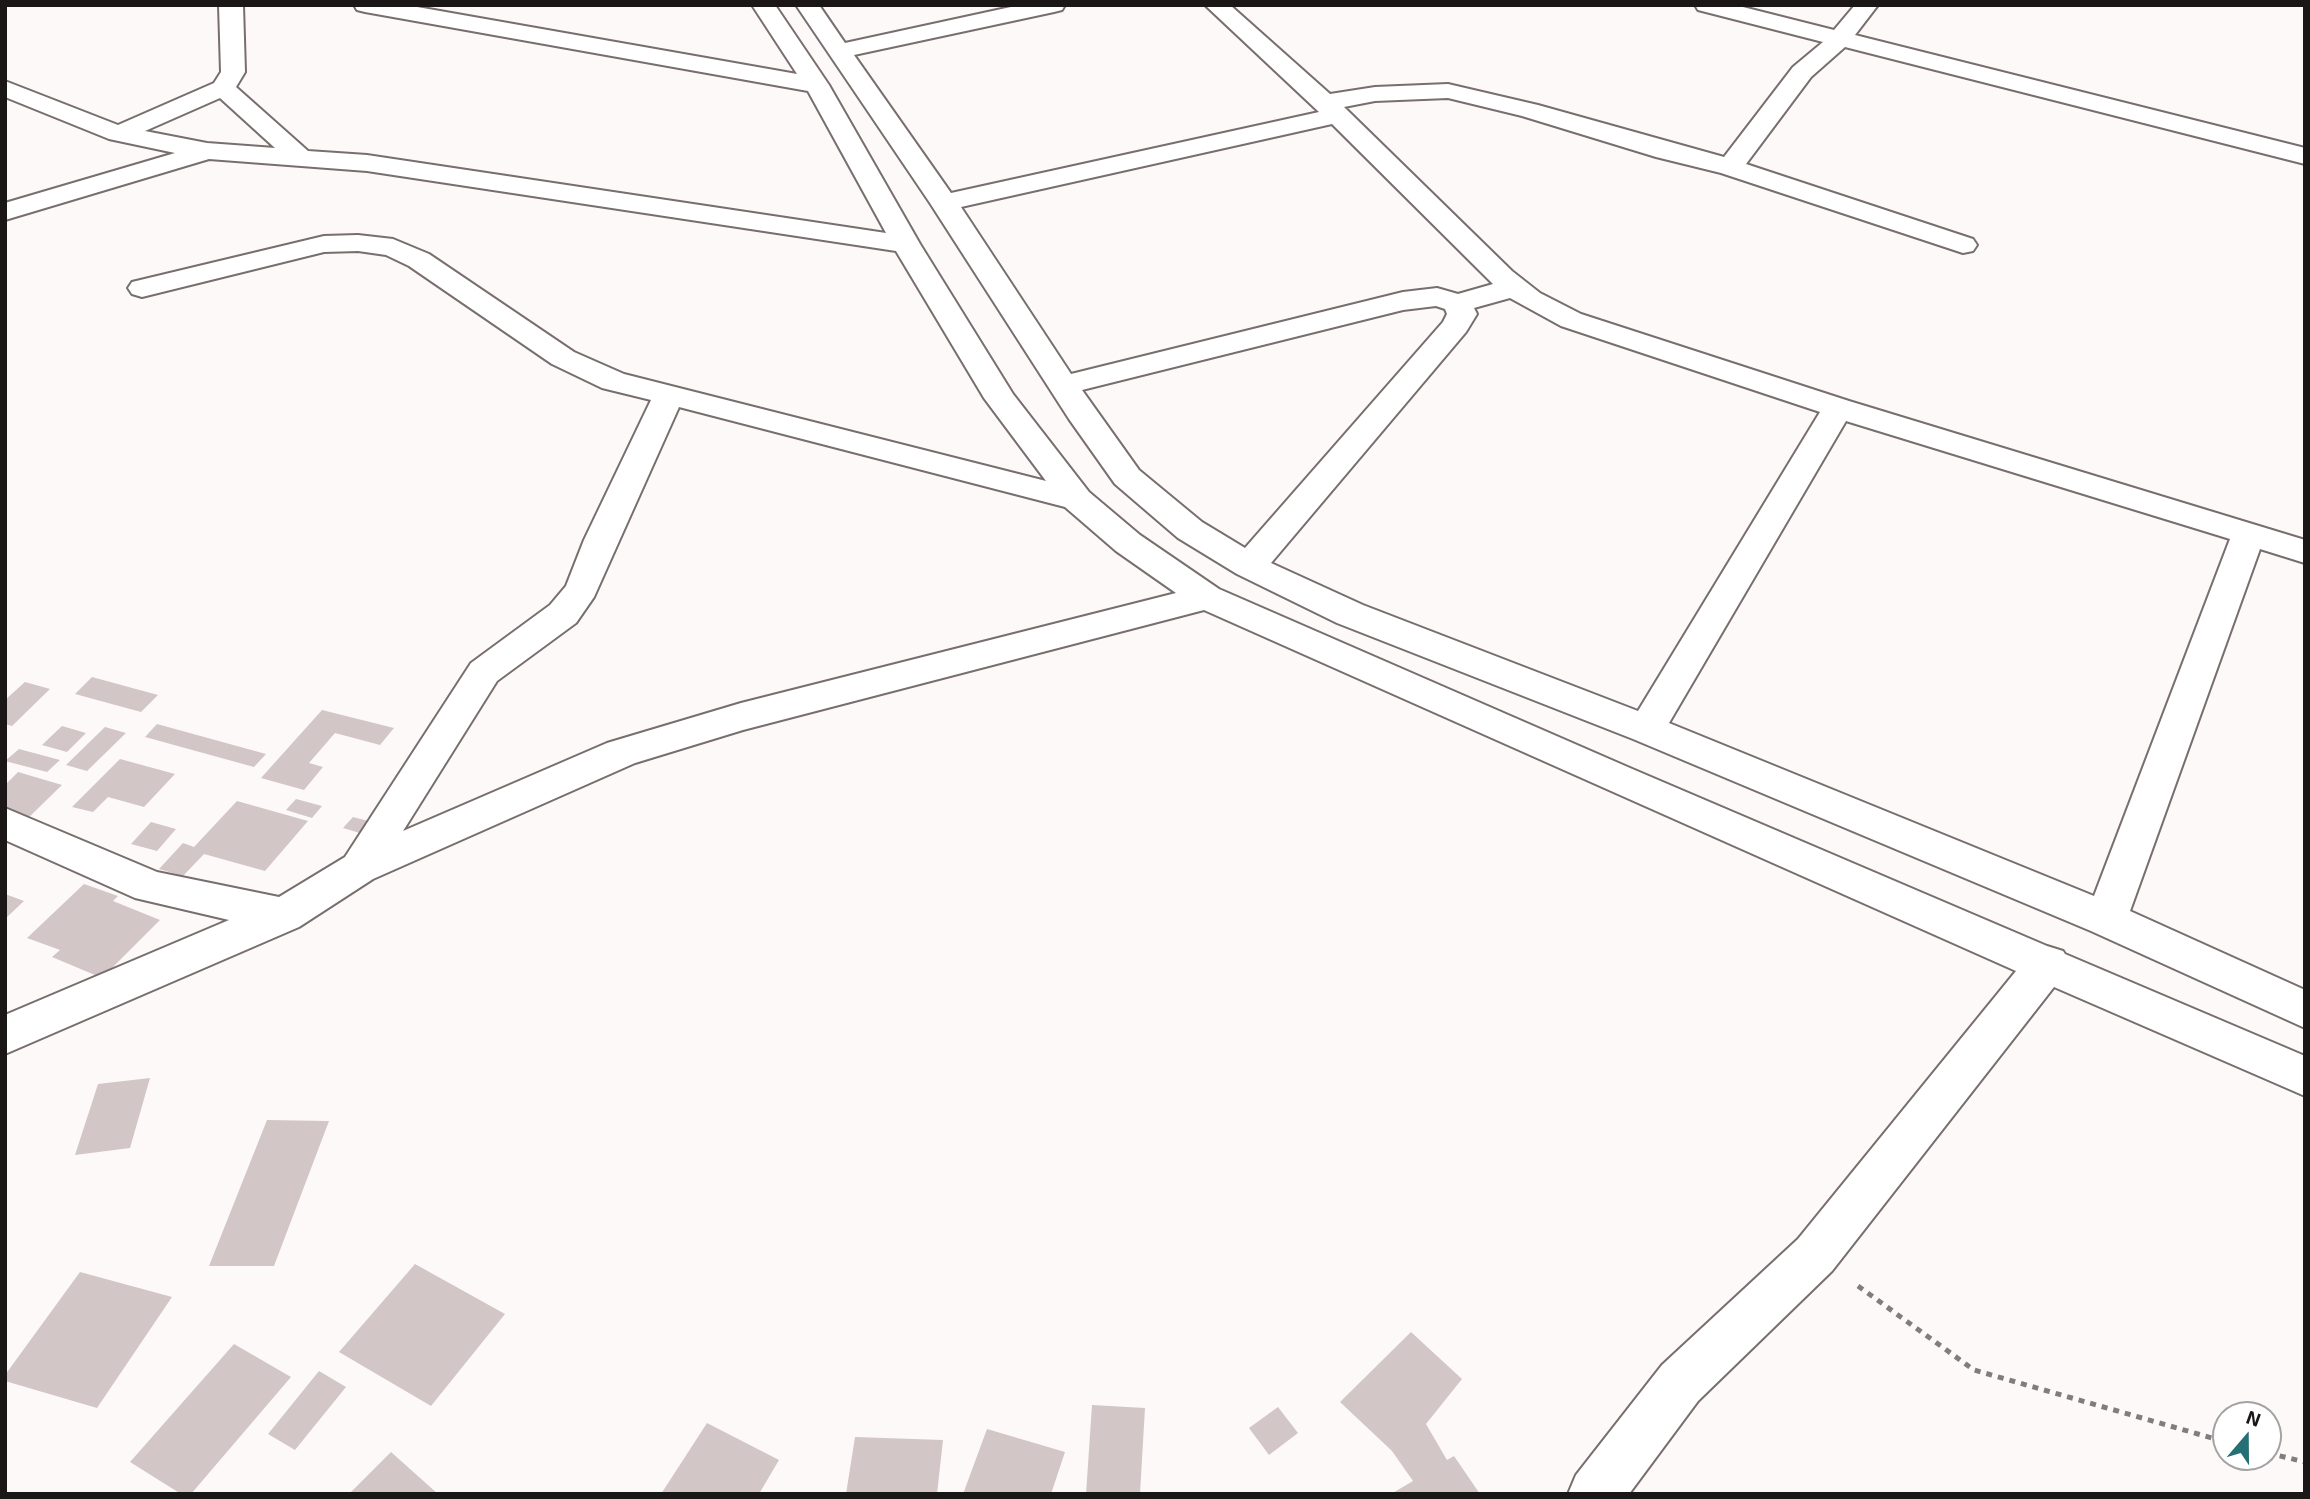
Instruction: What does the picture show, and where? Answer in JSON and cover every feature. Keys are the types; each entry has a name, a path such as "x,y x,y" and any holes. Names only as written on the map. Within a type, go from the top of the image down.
{"street":[{"path":"118,134 223,88 233,72 232,5"},
{"path":"365,5 817,85"},
{"path":"763,5 817,85 906,244 1000,398 1077,499 1128,544 1207,597 2305,1077"},
{"path":"807,5 944,203 1085,419 1128,477 1190,530 1249,566 1350,614 1646,729 2106,919 2305,1010"},
{"path":"839,51 1054,5"},
{"path":"1216,5 1330,109 1516,287 1530,299 1571,320 1838,408 2305,552"},
{"path":"1706,5 2305,156"},
{"path":"1730,167 1802,72 1839,40 1867,5"},
{"path":"5,88 118,134 206,151 367,163 906,244"},
{"path":"223,88 300,157"},
{"path":"944,203 1330,109 1375,94 1448,91 1529,110 1665,151 1730,167 1963,245"},
{"path":"5,212 206,151"},
{"path":"142,288 324,244 358,243 393,247 419,260 563,358 613,381 1077,499"},
{"path":"1064,385 1403,300 1437,297 1458,303 1516,287"},
{"path":"1249,566 1455,326 1462,314 1458,303"},
{"path":"359,868 484,672 563,614 582,589 601,540 669,396"},
{"path":"1646,729 1838,408"},
{"path":"2106,919 2249,533"},
{"path":"5,1035 284,915 359,868 621,753 741,718 1207,597"},
{"path":"5,823 150,887 284,915"},
{"path":"1595,1494 1679,1383 1815,1255 2048,963"}],"path":[{"path":"1815,1255 1973,1370 2212,1438"},
{"path":"2282,1457 2305,1462"}],"building":[{"path":"92,677 158,695 141,712 75,694"},
{"path":"25,682 50,689 12,726 5,724 5,700"},
{"path":"322,710 394,728 380,745 335,733 309,763 323,767 304,790 261,778"},
{"path":"157,724 266,754 254,767 145,737"},
{"path":"62,726 86,733 67,752 42,745"},
{"path":"105,727 126,733 87,771 66,765"},
{"path":"19,749 60,760 47,772 5,761"},
{"path":"120,759 175,774 144,807 108,797 93,812 72,807"},
{"path":"18,772 62,785 23,823 5,818 5,785"},
{"path":"296,799 322,806 312,818 286,810"},
{"path":"237,801 308,821 265,871 204,854 183,876 159,869 183,843 194,847"},
{"path":"353,817 380,824 370,836 343,828"},
{"path":"151,822 176,829 157,851 131,844"},
{"path":"84,884 118,896 113,901 160,920 102,978 52,957 60,950 27,938"},
{"path":"5,894 24,901 5,919"},
{"path":"150,1078 130,1148 75,1155 98,1084"},
{"path":"267,1120 329,1121 274,1266 209,1266"},
{"path":"415,1264 505,1314 431,1406 339,1352"},
{"path":"80,1272 172,1297 97,1408 5,1381 5,1375"},
{"path":"1411,1332 1462,1379 1426,1424 1447,1460 1454,1456 1480,1494 1391,1494 1413,1481 1392,1451 1340,1402"},
{"path":"234,1344 291,1377 191,1494 181,1494 130,1462"},
{"path":"319,1371 346,1387 295,1450 268,1434"},
{"path":"1092,1405 1145,1408 1140,1494 1086,1494"},
{"path":"1278,1407 1298,1433 1269,1455 1249,1428"},
{"path":"707,1423 779,1460 759,1494 661,1494"},
{"path":"987,1429 1065,1452 1051,1494 963,1494"},
{"path":"855,1437 943,1440 937,1494 846,1494"},
{"path":"391,1452 438,1494 349,1494"}]}
